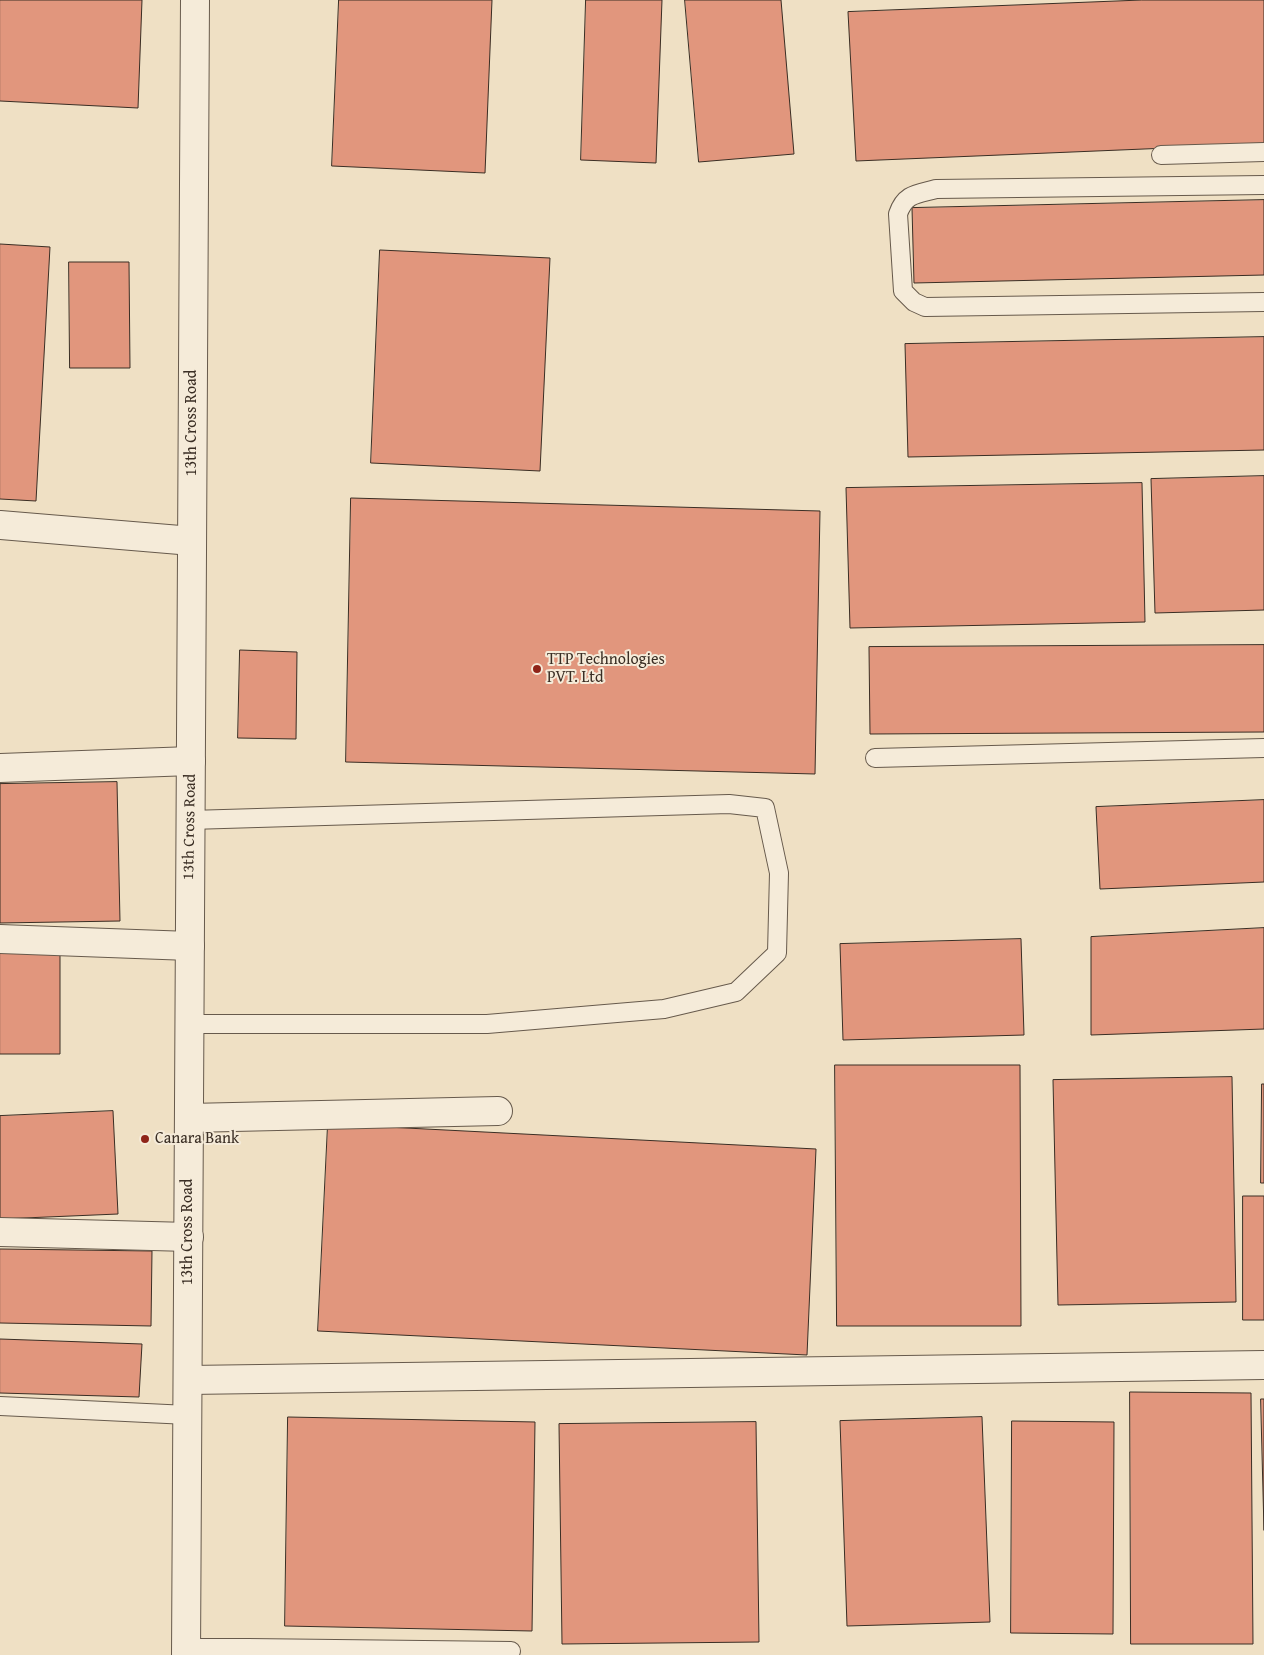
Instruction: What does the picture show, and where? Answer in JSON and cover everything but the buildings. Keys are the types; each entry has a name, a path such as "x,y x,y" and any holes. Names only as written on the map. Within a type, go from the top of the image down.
{"street":[{"name":"13th Cross Road","path":"186,1652 195,0"},
{"path":"0,525 192,541"},
{"path":"0,768 191,761"},
{"path":"0,938 190,946"},
{"path":"189,1118 498,1110"},
{"path":"0,1232 188,1237"},
{"path":"188,1380 1264,1365"}],"lane":[{"path":"1161,155 1264,152"},
{"path":"1264,184 936,189 911,195 902,203 898,214 903,291 914,302 925,306 1264,302"},
{"path":"876,758 1264,748"},
{"path":"189,1024 487,1024 664,1009 736,992 777,953 779,872 765,808 729,804 190,820"},
{"path":"0,1406 188,1415"},
{"path":"186,1652 248,1648 511,1651"}],"place":[{"name":"TTP Technologies PVT. Ltd","path":"537,669"},
{"name":"Canara Bank","path":"145,1139"}]}
